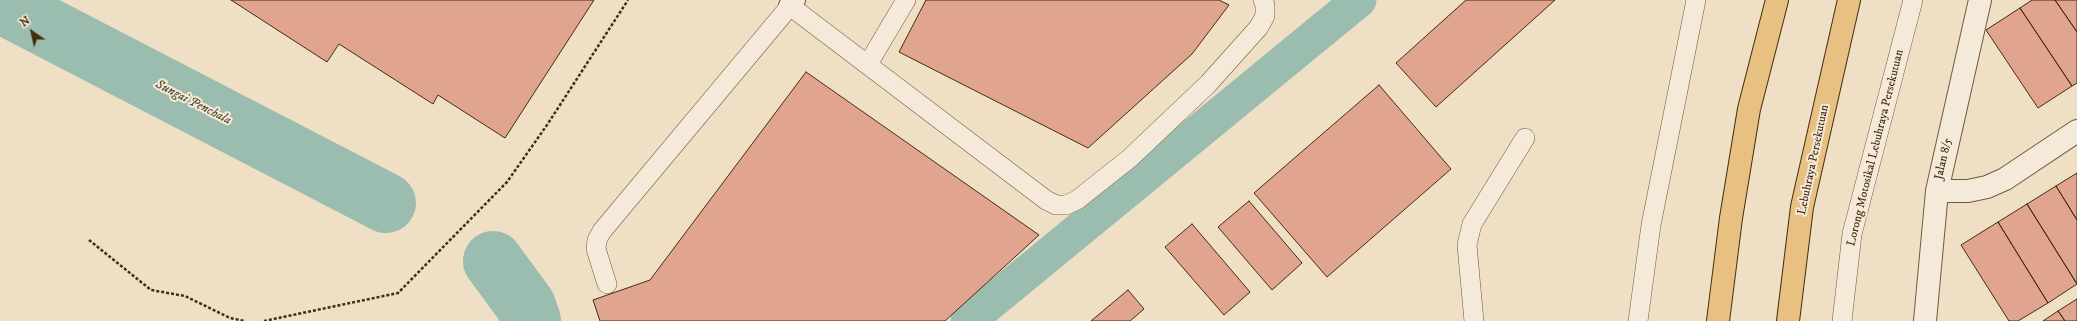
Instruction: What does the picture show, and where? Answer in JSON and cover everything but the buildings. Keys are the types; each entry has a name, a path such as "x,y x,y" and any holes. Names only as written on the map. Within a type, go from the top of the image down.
{"highway":[{"path":"1718,321 1731,218 1749,109 1777,0"},
{"name":"Lebuhraya Persekutuan","path":"1788,321 1802,208 1849,0"}],"street":[{"name":"Jalan 8/5","path":"1925,321 1937,191 1980,0"},
{"path":"1937,191 1968,191 1987,187 2005,179 2077,131"}],"lane":[{"path":"868,64 906,0"},
{"path":"607,284 596,249 602,231 792,3 868,64 1046,200 1056,205 1066,205 1077,200 1130,158 1208,84 1259,27 1265,16 1265,5 1263,0"},
{"path":"1638,321 1651,225 1696,0"},
{"name":"Lorong Motosikal Lebuhraya Persekutuan","path":"1842,321 1852,234 1913,0"},
{"path":"1474,321 1467,245 1472,224 1525,138"}],"path":[{"path":"264,321 398,293 507,182 547,125 628,0"},
{"path":"89,240 151,290 185,296 230,318 245,321"}],"waterway":[{"path":"968,321 1359,0"},
{"name":"Sungai Penchala","path":"0,3 386,203"},
{"name":"Sungai Penchala","path":"493,261 526,306 531,321"}]}
